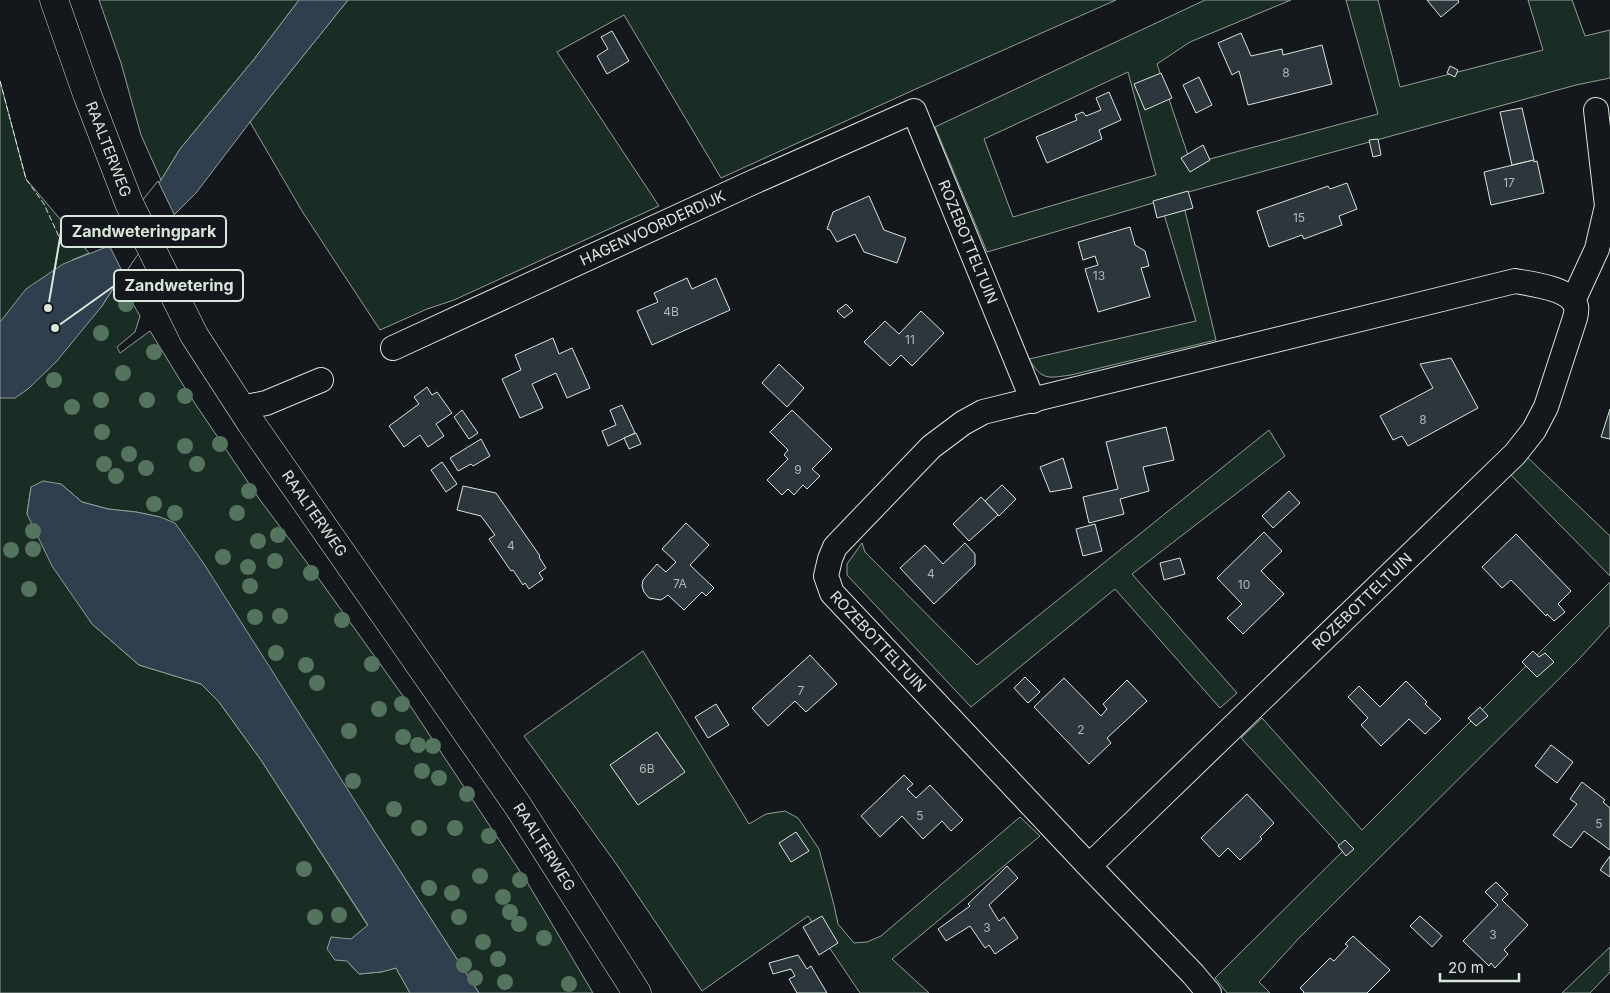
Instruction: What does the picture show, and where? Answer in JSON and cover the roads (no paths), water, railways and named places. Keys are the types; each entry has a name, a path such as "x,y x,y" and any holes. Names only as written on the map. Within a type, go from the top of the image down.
{"main road":[{"name":"RAALTERWEG","path":"54,0 86,94 128,202 194,335 241,408 518,806 637,993"}],"street":[{"name":"ROZEBOTTELTUIN","path":"1573,301 1597,248 1607,206 1596,110"},
{"name":"ROZEBOTTELTUIN","path":"914,111 1033,401"},
{"name":"HAGENVOORDERDIJK","path":"393,348 914,111"},
{"name":"ROZEBOTTELTUIN","path":"1089,866 1515,454 1534,430 1546,407 1575,318 1577,308 1573,301 1555,288 1515,281 983,412 963,423 931,446 835,547 826,576 832,593 1089,866 1193,974 1209,993"},
{"path":"241,408 266,403 321,380"}],"water":[{"path":"299,0 348,0 250,122 196,193 134,255 102,306 56,362 28,389 15,398 0,398 0,322 26,289 63,264 109,246 161,180 180,149 255,58"},
{"path":"43,481 61,484 82,502 108,509 160,517 175,523 204,564 479,993 410,993 396,968 381,972 359,974 347,961 335,960 327,949 331,937 351,939 368,925 261,760 219,702 201,684 139,665 92,624 52,566 27,514 31,487"}],"place":[{"name":"Zandweteringpark","path":"48,308"},
{"name":"Zandwetering","path":"55,328"}]}
